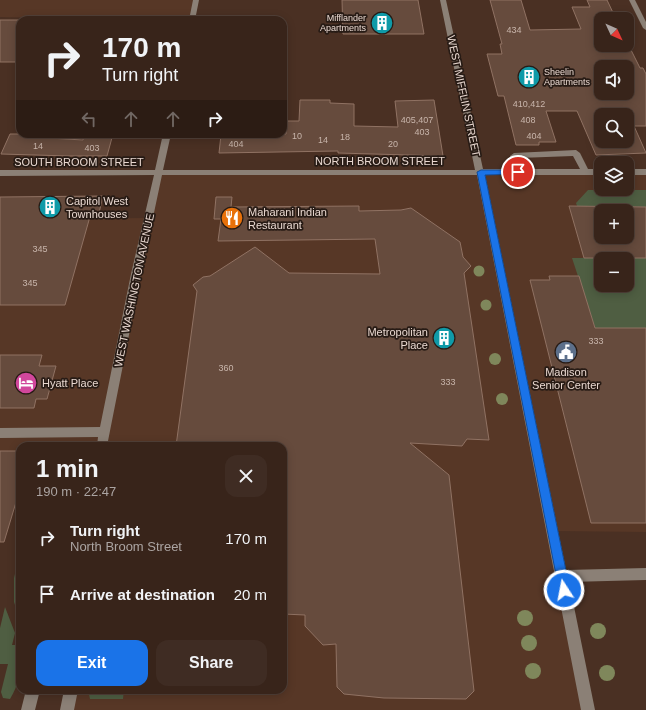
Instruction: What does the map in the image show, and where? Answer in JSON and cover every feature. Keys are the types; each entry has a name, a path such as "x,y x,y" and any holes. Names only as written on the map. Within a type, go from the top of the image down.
{"street":[{"path":"193,16 196,0"},
{"name":"WEST MIFFLIN STREET","path":"443,0 467,119 481,172 588,710"},
{"path":"632,0 646,28"},
{"name":"WEST WASHINGTON AVENUE","path":"103,442 166,138"},
{"path":"518,172 514,156 576,153 585,172"},
{"name":"NORTH BROOM STREET","path":"158,173 594,172"},
{"path":"634,172 646,172"},
{"name":"SOUTH BROOM STREET","path":"0,173 158,173"},
{"path":"0,433 105,432"},
{"path":"562,576 646,574"},
{"path":"28,710 32,694"},
{"path":"67,710 70,694"}],"shaded area":[{"path":"0,0 196,0 193,16 0,17"},
{"path":"594,172 594,196 634,196 634,172 646,172 646,532 553,531 588,710 67,710 70,694 287,694 287,442 16,442 16,452 0,451 0,219 148,218 158,173"}],"green space":[{"path":"588,190 594,190 594,196 634,196 634,190 646,190 646,207 634,207 634,204 594,204 594,206 577,206 576,203"},
{"path":"572,258 594,258 594,292 634,292 634,258 646,258 646,329 595,328"},
{"path":"16,570 16,608 14,602 14,578"},
{"path":"5,607 15,633 12,645 16,645 16,686 10,699 3,698 1,692 8,664 0,664 0,628"},
{"path":"89,694 124,694 123,699 90,699"}],"building":[{"name":"Mifflander Apartments","path":"342,0 418,0 424,34 343,34"},
{"path":"490,0 521,0 530,30 581,29 572,7 590,7 587,0 607,0 613,12 594,12 594,52 632,52 640,68 643,68 646,74 646,126 634,126 646,153 596,155 577,111 546,111 556,142 539,142 539,145 516,145 504,96 498,96 487,54 502,54 500,44 502,44"},
{"path":"0,20 16,20 16,62 0,62"},
{"path":"300,100 330,100 330,103 354,104 354,126 398,127 395,101 434,100 443,156 338,153 338,151 219,153 221,138 287,138 287,121 299,121"},
{"path":"10,134 16,134 16,138 83,140 83,138 112,138 107,156 1,154"},
{"path":"103,196 99,213 91,213 65,305 0,305 0,197"},
{"path":"216,197 232,197 231,207 359,206 359,211 401,210 411,208 460,242 463,257 471,266 464,273 489,440 467,439 462,446 410,443 449,475 474,691 466,699 384,698 344,694 337,687 336,644 323,645 305,626 305,615 287,614 287,442 177,442 197,291 193,285 203,277 210,276 255,247 289,273 380,274 375,239 218,241 221,219 214,219"},
{"path":"569,206 594,206 594,244 634,244 634,207 646,207 646,258 634,258 634,252 594,252 594,258 584,258"},
{"path":"549,276 579,276 595,328 646,328 646,523 591,523 530,280 550,280"},
{"name":"Hyatt Place","path":"0,355 42,355 39,366 56,366 47,399 36,399 34,408 0,408"},
{"path":"0,451 16,451 16,502 4,542 0,542"}],"place":[{"name":"Mifflander Apartments","path":"382,23"},
{"name":"Sheelin Apartments","path":"529,77"},
{"name":"Capitol West Townhouses","path":"50,207"},
{"name":"Maharani Indian Restaurant","path":"232,218"},
{"name":"Metropolitan Place","path":"444,338"},
{"name":"Madison Senior Center","path":"566,352"},
{"name":"Hyatt Place","path":"26,383"}],"route":[{"path":"518,172 481,172 564,590"}]}
